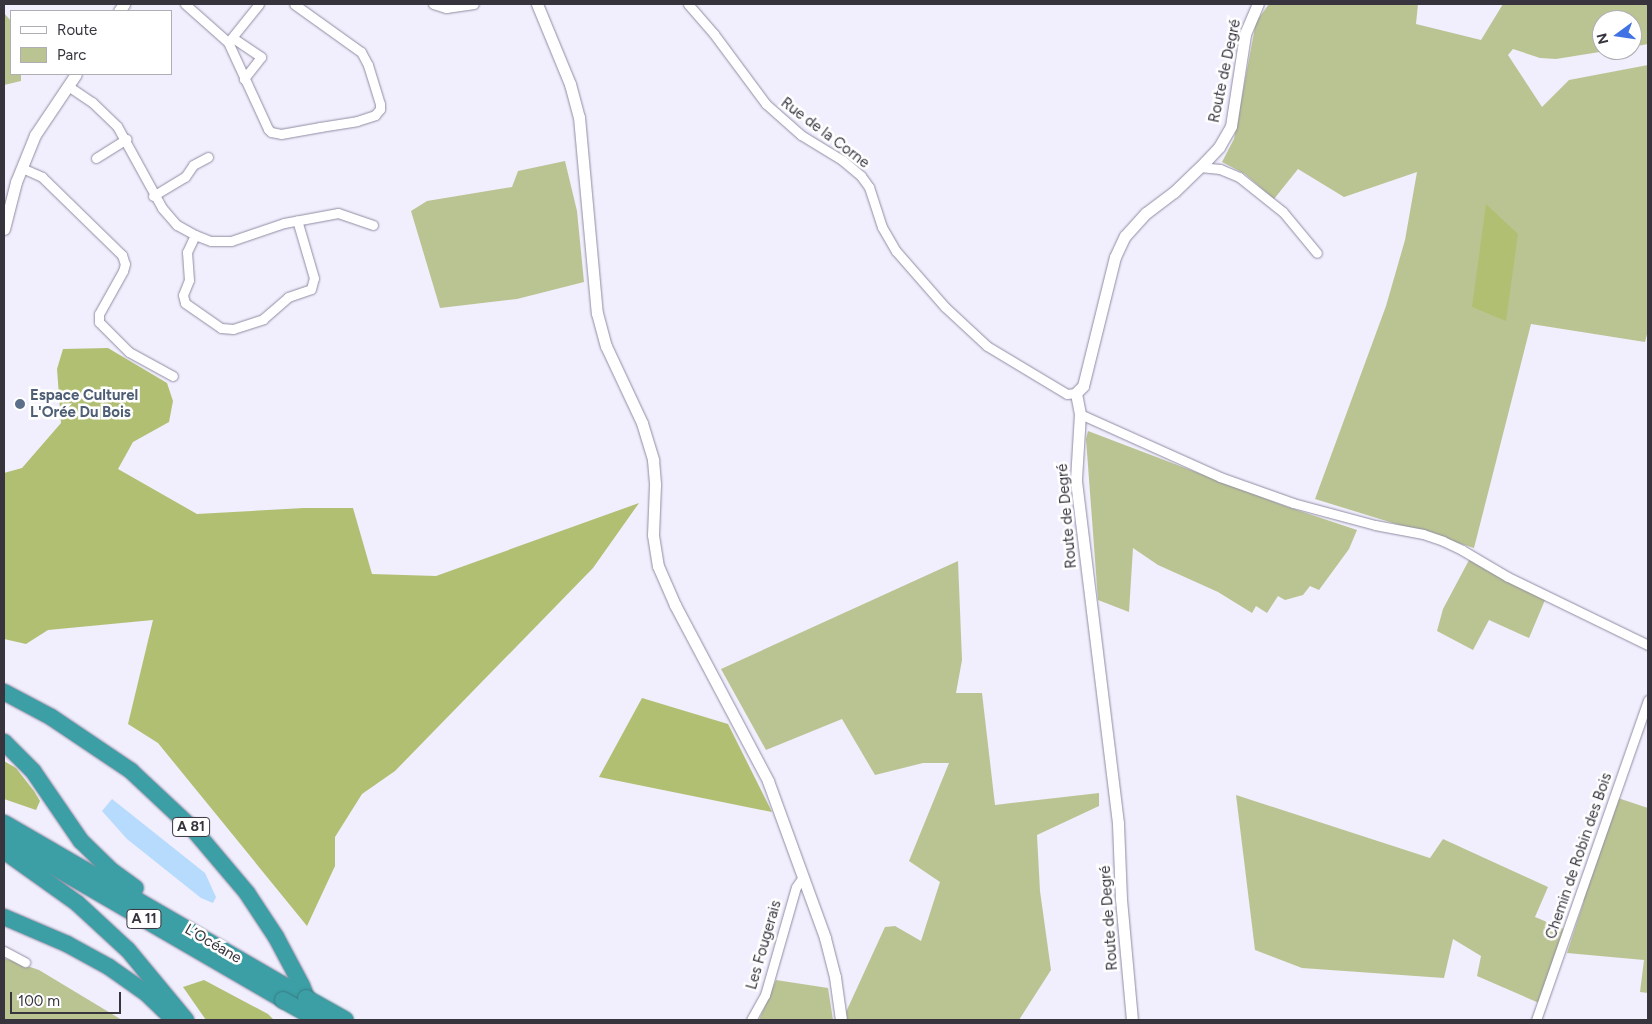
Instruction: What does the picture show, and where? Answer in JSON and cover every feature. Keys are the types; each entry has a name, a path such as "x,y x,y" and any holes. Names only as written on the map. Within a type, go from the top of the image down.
{"highway":[{"name":"A 81","path":"4,692 51,717 115,760 163,798 193,829 246,894 276,937 302,986 317,1020"},
{"path":"4,742 14,750 33,772 72,830 90,851 128,883 207,932 220,948"},
{"name":"L’Océane","path":"4,823 220,948 286,994 317,1020"},
{"name":"L’Océane","path":"4,838 286,994 345,1020"},
{"path":"4,851 77,903 128,950 186,1020"},
{"path":"4,917 67,944 116,971 146,993 174,1020"}],"street":[{"path":"185,4 231,40 261,57 244,79"},
{"path":"231,40 259,4"},
{"path":"231,40 244,79 268,129 276,134 357,121 378,112 380,104 368,64 361,52 294,4"},
{"path":"433,4 446,8 474,4"},
{"path":"536,4 570,84 579,118 597,313 606,346 648,440 654,474 653,535 658,566 675,604 768,781 832,963 841,1020"},
{"name":"Rue de la Corne","path":"688,4 714,34 766,104 802,136 842,160 860,176 869,187 882,227 896,251 945,307 987,346 1067,394 1076,393"},
{"name":"Route de Degré","path":"1132,1020 1121,899 1118,823 1077,487 1080,414 1076,393 1083,386 1115,257 1125,236 1146,213 1200,167 1219,147 1231,126 1245,34 1258,4"},
{"path":"4,228 22,168 42,124 75,75"},
{"path":"68,86 92,102 117,126 126,139 153,196 177,225 195,235 211,241 231,241 296,220 338,213 373,225"},
{"path":"96,158 126,139"},
{"path":"153,196 185,177 193,165 208,157"},
{"path":"1200,167 1220,169 1239,177 1283,212 1317,253"},
{"path":"22,168 42,177 122,255 125,264 124,271 99,314 99,322 130,352 173,376"},
{"path":"195,235 187,252 189,280 183,295 185,303 221,328 232,329 263,319 288,297 312,289 314,278 296,220"},
{"path":"1080,414 1220,477 1284,500 1375,525 1423,534 1443,541 1545,595 1648,645"},
{"name":"Chemin de Robin des Bois","path":"1536,1020 1648,700"},
{"name":"Les Fougerais","path":"751,1020 766,995 796,887 803,877"},
{"path":"4,950 25,962"}],"green space":[{"path":"1269,4 1418,4 1416,24 1481,40 1503,4 1648,4 1648,44 1642,45 1642,10 1592,10 1592,53 1556,59 1540,58 1513,49 1508,55 1542,107 1569,80 1648,65 1648,330 1645,342 1531,324 1474,548 1315,499 1386,306 1405,240 1417,172 1344,197 1298,169 1274,199 1245,174 1222,162 1234,139 1256,22"},
{"path":"4,13 10,20 10,75 21,75 21,81 4,85"},
{"path":"565,161 577,211 584,282 517,299 440,308 411,211 427,201 512,187 518,171"},
{"path":"1486,204 1518,234 1506,321 1472,307"},
{"path":"108,348 167,383 173,401 169,422 133,442 118,469 197,514 304,508 353,508 372,574 436,576 639,503 593,568 395,771 362,794 335,837 335,866 307,926 158,743 128,724 153,620 48,630 26,644 4,639 4,473 22,468 61,423 57,369 63,349"},
{"path":"1088,431 1285,506 1357,530 1349,549 1319,590 1310,586 1303,595 1285,600 1278,596 1267,613 1256,606 1252,613 1218,592 1158,565 1133,548 1129,612 1098,600 1086,439"},
{"path":"1469,560 1545,600 1529,638 1489,620 1473,650 1437,631 1443,609"},
{"path":"958,561 962,660 956,693 982,693 995,805 1099,793 1099,806 1037,835 1040,891 1051,970 1019,1020 847,1020 846,1012 885,927 895,926 921,941 940,882 909,861 949,763 923,763 875,775 842,719 766,750 721,669"},
{"path":"642,698 728,724 772,812 599,777"},
{"path":"4,761 16,768 34,791 40,801 36,810 4,799"},
{"path":"1236,795 1430,858 1443,839 1548,887 1535,917 1566,930 1539,1003 1477,976 1481,956 1453,939 1444,978 1302,968 1255,950"},
{"path":"1612,796 1648,808 1648,993 1640,992 1644,960 1567,953 1584,901 1577,899"},
{"path":"4,958 39,970 122,1020 4,1020"},
{"path":"204,980 268,1014 274,1020 206,1020 183,987"},
{"path":"776,980 828,988 833,1020 759,1020"}],"water":[{"path":"112,799 205,873 216,897 213,903 201,898 127,839 102,811"}],"place":[{"name":"Espace Culturel L'Orée Du Bois","path":"20,404"}]}
